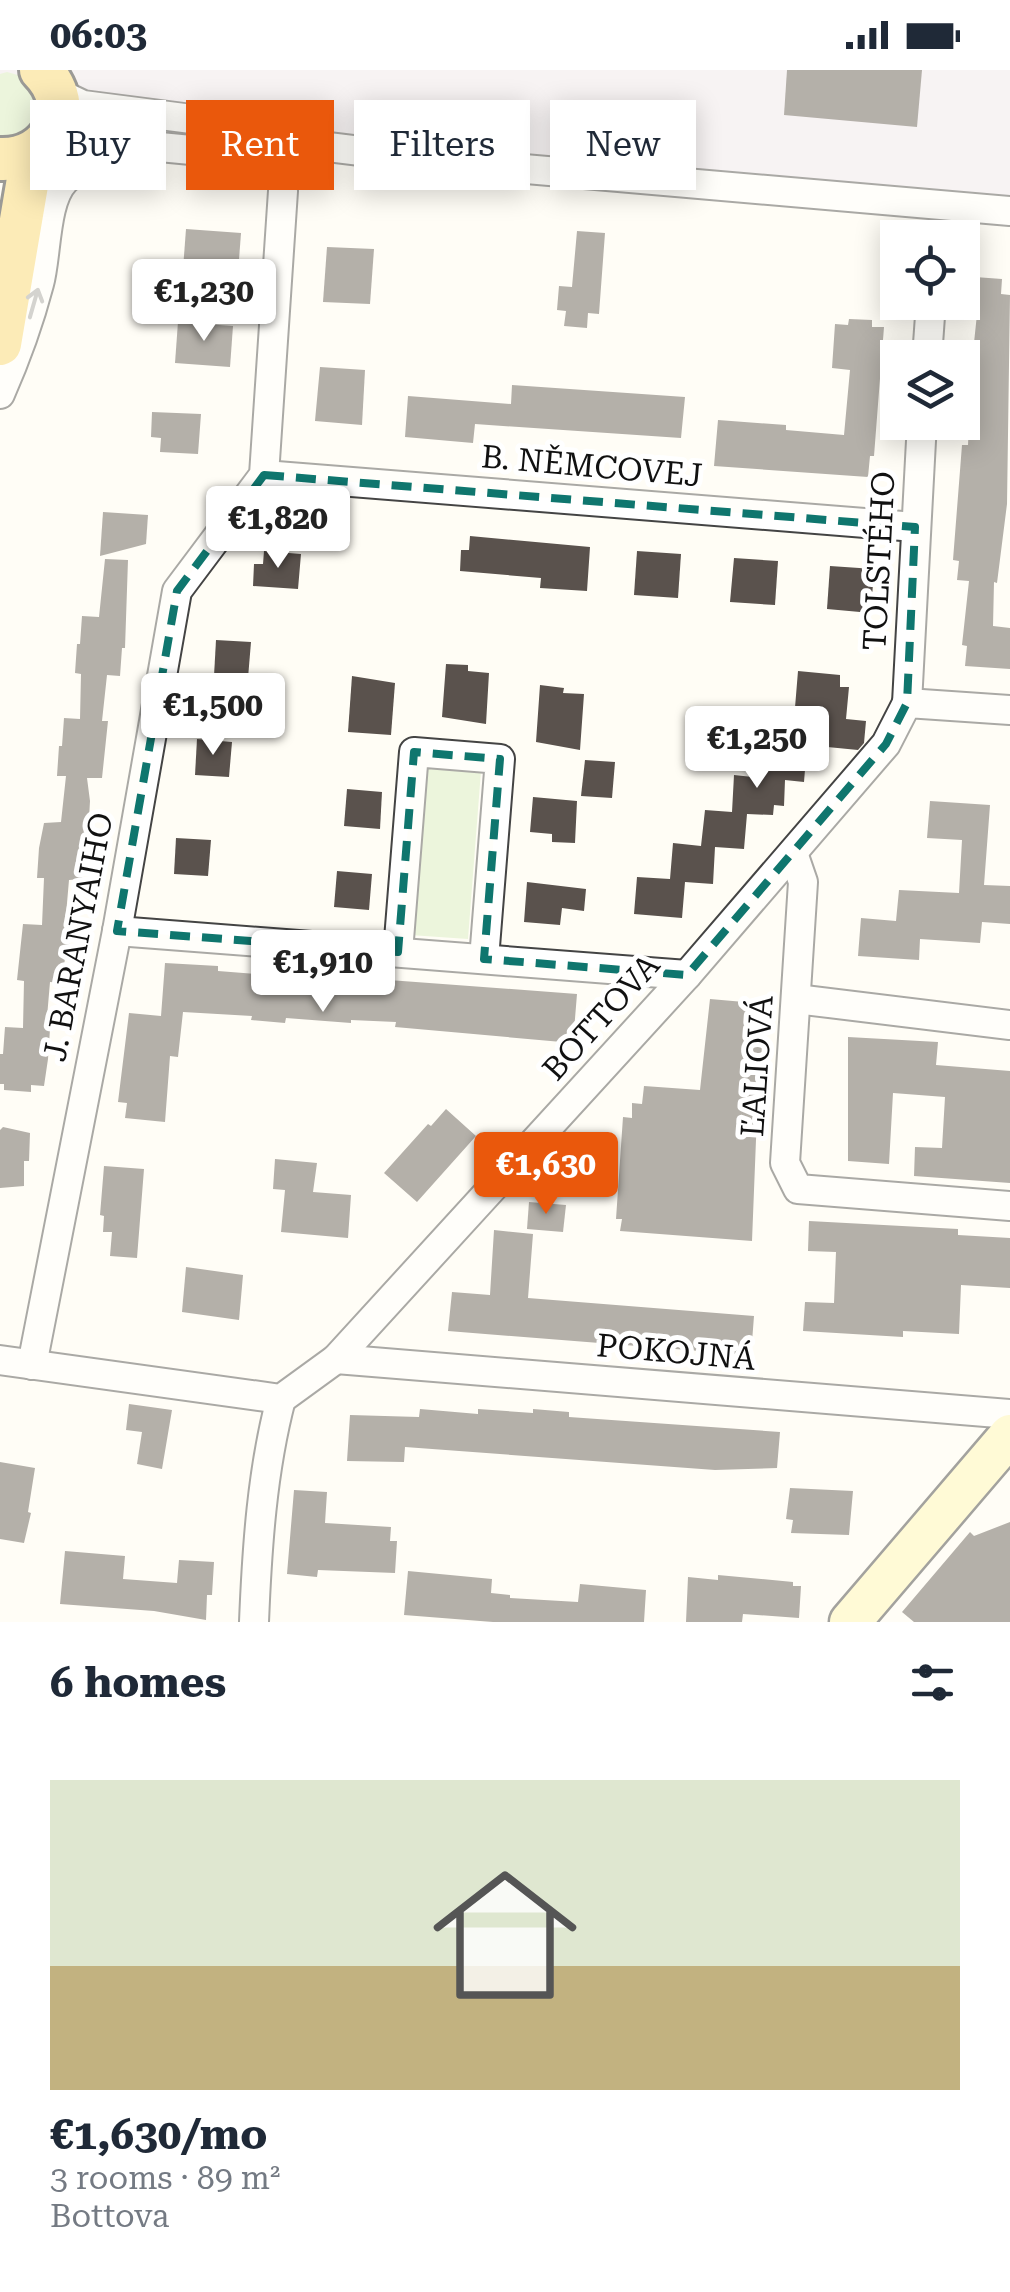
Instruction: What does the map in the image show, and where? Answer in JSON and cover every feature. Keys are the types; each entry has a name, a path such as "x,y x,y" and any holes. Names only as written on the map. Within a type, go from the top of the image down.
{"main road":[{"path":"0,159 30,152"},
{"path":"0,344 30,175"},
{"path":"850,1622 1010,1435"}],"street":[{"path":"47,77 82,104 186,118"},
{"path":"334,148 467,164 1010,212"},
{"path":"0,394 20,349 40,280 57,190"},
{"path":"264,474 283,191"},
{"name":"TOLSTÉHO","path":"907,703 921,440"},
{"name":"B. NĚMCOVEJ","path":"264,474 915,526"},
{"name":"J. BARANYAIHO","path":"32,1365 177,591 264,474"},
{"path":"907,703 1010,710"},
{"name":"BOTTOVA","path":"281,1399 336,1360 688,975 886,744 907,703"},
{"path":"398,952 414,752 500,759 484,959"},
{"name":"ĽALIOVÁ","path":"793,853 803,882 785,1163 798,1189 1010,1206"},
{"path":"116,931 688,975"},
{"path":"796,999 1010,1025"},
{"path":"0,1360 281,1399 272,1432 257,1550 254,1622"},
{"name":"POKOJNÁ","path":"336,1360 1010,1414"}],"highlighted area":[{"path":"264,475 915,527 907,703 886,744 687,975 484,959 500,759 414,752 398,952 117,931 177,591"}],"shaded area":[{"path":"0,70 1010,70 1010,211 696,184 696,100 550,100 550,171 530,169 530,100 354,100 354,145 334,142 334,100 186,100 186,116 166,113 166,100 89,100 0,85"}],"green space":[{"path":"7,72 32,79 45,100 30,100 30,134 0,138 0,74"},
{"path":"422,767 481,771 468,939 410,935"}],"building":[{"path":"787,70 922,70 917,127 784,115"},
{"path":"186,229 241,233 238,273 183,269"},
{"path":"577,231 605,233 599,314 588,313 587,328 564,326 566,311 557,310 559,286 572,287"},
{"path":"327,247 374,249 370,304 323,302"},
{"path":"980,277 1002,279 1001,294 1010,295 1007,504 997,583 994,582 993,626 1010,628 1010,669 965,666 967,646 962,645 969,581 957,580 959,561 953,560 962,445 968,445 968,440 980,440 980,340 974,340 976,320 980,320"},
{"path":"849,319 872,320 872,327 884,327 874,456 870,456 868,477 714,466 718,420 786,425 786,430 844,435 850,370 832,368 835,324 848,325"},
{"path":"178,322 233,326 230,367 175,363"},
{"path":"320,367 365,370 362,425 315,421"},
{"path":"512,385 685,397 681,438 475,424 473,443 405,437 408,396 511,404"},
{"path":"152,412 201,414 198,454 160,452 161,438 151,437"},
{"path":"103,512 148,515 146,544 100,556"},
{"path":"470,536 590,547 587,591 540,588 541,578 460,571 461,550 469,550"},
{"path":"264,551 301,554 298,589 253,586 254,564 263,564"},
{"path":"637,551 681,554 678,598 634,595"},
{"path":"734,558 778,561 775,605 730,602"},
{"path":"105,559 128,560 125,648 120,676 107,675 102,721 108,721 102,778 87,778 87,854 84,853 82,879 69,880 65,926 70,926 69,956 65,956 63,983 50,982 44,1086 31,1085 31,1092 4,1090 4,1084 0,1084 0,1054 5,1027 23,1028 24,981 17,980 23,924 42,925 44,878 37,878 39,848 44,823 61,822 66,776 57,776 59,746 64,718 80,719 81,674 75,673 77,644 82,616 99,617"},
{"path":"830,566 874,569 871,613 827,609"},
{"path":"216,640 251,642 248,678 214,676"},
{"path":"446,664 468,665 468,671 489,673 486,724 442,717"},
{"path":"798,671 840,675 840,687 849,687 846,719 866,721 864,743 858,750 807,745 804,782 785,780 784,806 774,805 773,815 747,814 744,849 715,847 713,884 685,882 682,918 634,914 637,877 670,879 673,843 701,846 705,810 732,812 734,775 762,778 764,741 792,744"},
{"path":"352,676 395,683 391,735 348,732"},
{"path":"540,685 564,688 563,693 584,694 580,750 536,742"},
{"path":"197,739 232,742 229,777 195,775"},
{"path":"585,760 615,762 612,798 581,796"},
{"path":"347,789 382,792 380,829 344,826"},
{"path":"533,797 577,801 575,843 552,842 552,834 530,832"},
{"path":"930,801 990,805 984,885 1010,886 1010,924 982,922 980,943 920,939 919,960 858,956 861,918 896,921 899,890 959,893 962,840 927,838"},
{"path":"176,838 211,840 208,876 174,874"},
{"path":"337,871 372,874 369,910 334,907"},
{"path":"527,882 586,889 584,911 562,908 560,925 524,922"},
{"path":"270,960 309,963 308,974 577,994 573,1043 395,1027 396,1022 286,1018 285,1023 251,1020 252,1016 183,1012 178,1057 170,1056 165,1122 125,1118 127,1103 118,1102 129,1013 161,1016 165,963 218,966 218,971 269,975"},
{"path":"710,999 766,1004 752,1241 620,1231 622,1219 616,1219 623,1117 632,1118 632,1103 642,1104 644,1086 700,1090"},
{"path":"848,1037 938,1042 936,1065 1010,1071 1010,1183 914,1176 915,1147 942,1148 945,1097 893,1093 889,1164 848,1161"},
{"path":"446,1109 476,1136 417,1202 384,1173"},
{"path":"3,1127 30,1133 24,1186 0,1188"},
{"path":"275,1159 317,1163 313,1192 351,1195 348,1238 281,1232 285,1190 273,1189"},
{"path":"104,1166 144,1169 137,1258 110,1256 112,1232 103,1232 104,1216 100,1215"},
{"path":"529,1202 566,1205 563,1232 527,1229"},
{"path":"809,1221 958,1229 958,1235 1010,1238 1010,1288 961,1285 959,1334 903,1331 903,1337 803,1331 805,1302 834,1303 836,1252 808,1251"},
{"path":"494,1230 533,1234 528,1298 754,1316 751,1355 448,1331 452,1292 490,1295"},
{"path":"186,1267 243,1275 239,1320 182,1312"},
{"path":"129,1404 172,1410 162,1469 137,1464 142,1432 126,1430"},
{"path":"420,1409 478,1414 478,1409 533,1413 533,1409 569,1412 569,1417 780,1432 777,1468 715,1470 405,1447 404,1462 347,1461 350,1415 419,1417"},
{"path":"0,1462 35,1468 24,1543 0,1539"},
{"path":"790,1488 853,1491 849,1535 791,1533 793,1520 786,1519"},
{"path":"294,1490 327,1492 325,1523 391,1527 390,1541 397,1541 395,1573 318,1570 317,1577 287,1574"},
{"path":"1010,1522 1010,1622 914,1622 902,1612 970,1532 974,1536"},
{"path":"65,1551 125,1556 123,1579 177,1583 179,1560 214,1562 206,1620 154,1611 60,1604"},
{"path":"408,1571 492,1579 491,1593 510,1598 578,1602 580,1584 646,1590 644,1622 493,1622 404,1615"},
{"path":"718,1575 801,1586 799,1618 743,1614 742,1622 686,1622 688,1577 718,1580"}]}
